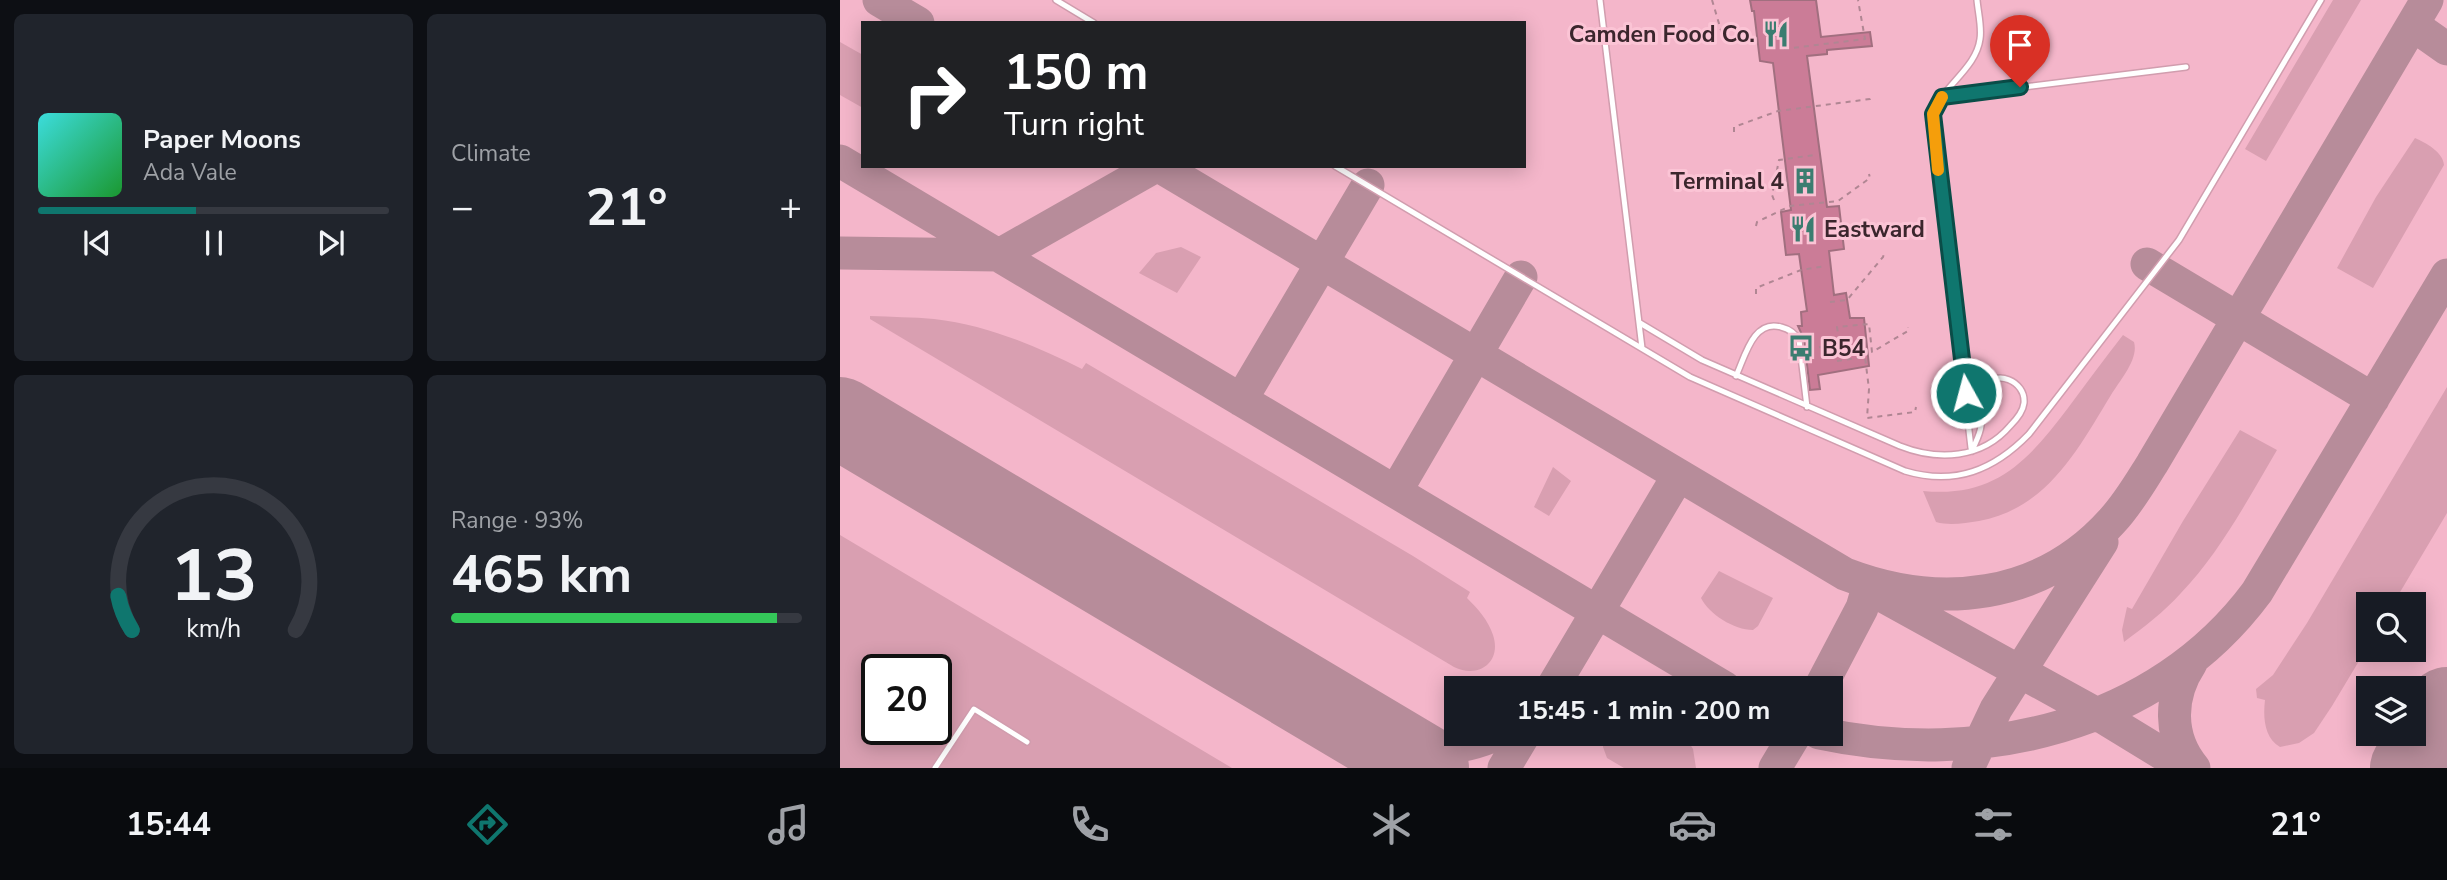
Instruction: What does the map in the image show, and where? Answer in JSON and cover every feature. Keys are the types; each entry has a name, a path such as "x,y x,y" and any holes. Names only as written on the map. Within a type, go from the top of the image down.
{"lane":[{"path":"1056,0 1091,21"},
{"path":"1600,0 1642,348"},
{"path":"1972,451 1933,114 1942,97 1972,59 1978,46 1980,33 1977,0"},
{"path":"1338,168 1704,385 1905,471 1945,477 1990,466 2029,434 2179,240 2321,0"},
{"path":"1942,97 2186,66"},
{"path":"1640,323 1690,354 1736,376 1919,453 1950,456 1972,451 1999,437 2022,411 2024,395 2013,381 1996,379 1983,389 1979,401 1981,426 1972,451"},
{"path":"1736,376 1760,330 1770,326 1787,329 1799,340 1807,407"},
{"path":"935,768 974,709 1027,742"}],"path":[{"path":"1712,0 1723,37"},
{"path":"1784,49 1865,40 1858,0"},
{"path":"1734,132 1734,127 1778,111 1870,99 1871,94"},
{"path":"1774,200 1772,195 1779,160 1814,155"},
{"path":"1756,226 1757,222 1790,206 1839,201 1870,178 1869,173"},
{"path":"1830,302 1847,300 1885,251"},
{"path":"1756,294 1756,288 1801,270 1826,266"},
{"path":"1835,347 1840,346 1838,327 1869,324 1872,352 1908,331 1908,327"},
{"path":"1801,348 1821,347"},
{"path":"1837,361 1865,357 1869,389 1867,418 1915,412 1916,407"}],"shaded area":[{"path":"840,0 2447,0 2447,768 840,768"},
{"path":"2333,0 2361,0 2266,161 2245,149"},
{"path":"840,42 861,54 861,107 840,95"},
{"path":"2415,138 2437,152 2444,165 2373,288 2337,268 2376,197"},
{"path":"1181,247 1201,257 1177,293 1139,273 1156,253"},
{"path":"870,316 934,319 973,326 1047,352 1082,369 1086,363 1470,592 1467,598 1482,615 1493,635 1495,645 1491,660 1486,666 1472,671 1454,667 870,319"},
{"path":"2123,335 2134,342 2134,355 2128,369 2073,455 2042,490 2003,514 1963,523 1936,522 1923,491 1948,492 1970,488 1990,482 2008,472 2039,444"},
{"path":"2447,387 2447,513 2400,592 2356,592 2356,662 2358,662 2314,733 2299,743 2280,747 2268,733 2265,700 2257,698 2256,689 2273,675 2307,623"},
{"path":"2240,430 2277,450 2209,560 2168,607 2124,642 2122,630 2127,607 2132,609"},
{"path":"1553,467 1571,481 1549,516 1534,507"},
{"path":"840,535 1232,768 840,768"},
{"path":"1719,571 1773,598 1758,626 1753,630 1723,620 1710,610 1701,598"},
{"path":"1691,746 1696,768 1624,768 1607,758 1603,747"}],"building":[{"name":"Terminal 4","path":"1750,0 1816,0 1821,37 1870,32 1872,46 1827,50 1827,54 1807,56 1827,207 1839,206 1844,249 1829,251 1834,295 1846,293 1850,318 1864,318 1869,366 1818,375 1820,389 1810,390 1804,339 1798,326 1802,326 1801,312 1807,311 1799,254 1786,255 1781,212 1791,210 1773,63 1760,61 1754,11"}],"taxiway":[{"path":"879,0 915,21"},
{"path":"1162,168 1845,574 1916,592 1952,594 1987,591 2021,582 2054,568 2084,547 2123,508 2152,464 2427,0"},
{"path":"2413,25 2447,49"},
{"path":"840,161 1705,676"},
{"path":"840,253 999,255 1152,168"},
{"path":"1241,400 1368,185"},
{"path":"2147,264 2373,399"},
{"path":"1843,737 1880,743 1941,745 2002,739 2061,726 2117,705 2169,676 2216,638 2257,592 2447,275"},
{"path":"1396,491 1521,277"},
{"path":"1559,676 1678,476"},
{"path":"1968,768 1996,709 2102,542"},
{"path":"1826,676 1862,608 1869,584"},
{"path":"1883,596 2104,718 2186,768"},
{"path":"2191,663 2179,689 2174,716 2179,743 2194,768"},
{"path":"1333,713 1394,740 1434,747 1455,746"},
{"path":"2405,768 2443,715"},
{"path":"1504,768 1517,746"},
{"path":"1775,768 1788,746"}],"runway":[{"path":"840,418 1428,768"},
{"path":"2411,768 2447,708"}],"slow traffic":[{"path":"1938,170 1933,114 1942,97"}],"place":[{"name":"Camden Food Co.","path":"1776,34"},
{"name":"Terminal 4","path":"1805,181"},
{"name":"Eastward","path":"1803,229"},
{"name":"B54","path":"1801,348"}],"route":[{"path":"1966,393 1933,114 1942,97 2020,87"}]}
